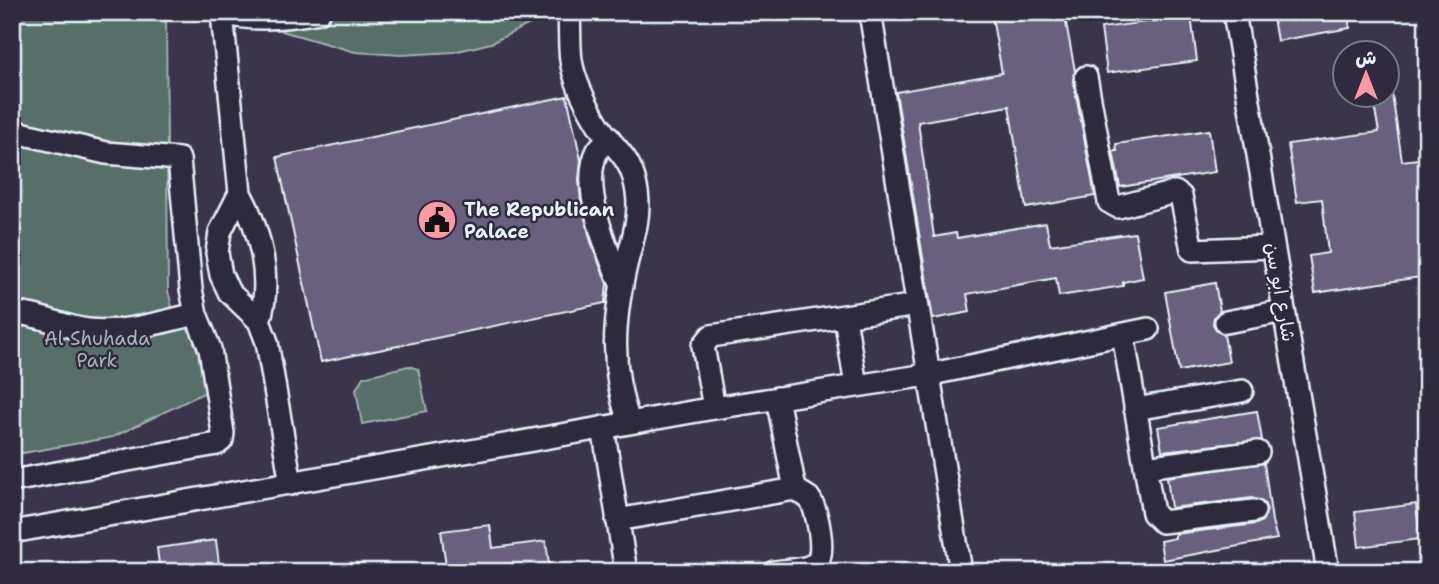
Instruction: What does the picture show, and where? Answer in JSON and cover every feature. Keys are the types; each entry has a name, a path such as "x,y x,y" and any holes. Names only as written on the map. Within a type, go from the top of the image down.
{"street":[{"path":"259,321 265,303 265,285 256,229 240,193 220,13 284,18 319,12"},
{"path":"569,12 571,61 576,79 598,124 620,149 632,168 638,195 637,229 622,286 614,354 619,393 629,422"},
{"path":"870,12 961,572"},
{"name":"شارع ابو سن","path":"1234,12 1328,572"},
{"path":"1086,76 1109,202 1118,207 1175,192 1181,196 1192,250 1273,247"},
{"path":"12,131 106,152 179,159 182,164 191,289 210,349 223,433 222,440 217,444 12,481"},
{"path":"609,138 598,151 593,179 598,227 622,286"},
{"path":"240,193 220,232 217,253 220,275 229,292 259,321 267,342 291,484"},
{"path":"714,408 703,346 711,336 917,305"},
{"path":"1226,322 1284,311"},
{"path":"14,312 64,326 103,331 197,314"},
{"path":"845,317 856,386"},
{"path":"12,532 629,422 927,375 1147,329"},
{"path":"1123,334 1153,513 1162,523 1254,511"},
{"path":"1135,408 1242,391"},
{"path":"774,572 808,567 818,561 821,552 816,513 808,498 795,489 777,398"},
{"path":"603,427 626,572"},
{"path":"1145,467 1258,452"},
{"path":"617,520 795,489"}],"green space":[{"name":"Al Shuhada Park","path":"12,12 166,12 168,291 174,314 227,373 218,386 113,437 12,455"},
{"path":"255,12 554,12 491,43 454,52 401,55 355,52 282,31"},
{"path":"408,366 418,369 427,411 362,424 356,389 363,377"}],"building":[{"path":"1022,12 1064,12 1075,71 1073,79 1095,196 1026,208 1009,106 918,122 934,237 956,233 957,238 1046,223 1050,245 1135,233 1143,278 1123,282 1123,286 1059,296 1056,278 967,294 970,312 933,319 896,92 1002,73 992,17"},
{"path":"1272,12 1347,12 1350,28 1277,41"},
{"path":"1191,16 1197,61 1107,73 1101,28"},
{"path":"567,96 581,160 581,202 591,242 607,284 605,303 321,362 277,157"},
{"path":"1375,108 1394,108 1402,161 1427,158 1427,276 1315,293 1309,256 1328,253 1322,199 1297,202 1288,144 1379,132"},
{"path":"1209,130 1215,172 1120,187 1113,151 1117,151 1116,144"},
{"path":"1215,283 1220,311 1214,317 1213,324 1217,331 1224,335 1229,362 1179,371 1165,292"},
{"path":"1257,411 1262,440 1162,451 1158,427"},
{"path":"1264,463 1277,539 1163,560 1160,541 1175,538 1175,534 1256,524 1262,521 1267,510 1264,503 1252,498 1171,508 1167,477"},
{"path":"1416,504 1420,539 1359,547 1355,512"},
{"path":"490,525 493,548 546,541 550,572 447,572 441,531"},
{"path":"216,540 220,572 160,572 157,548"}],"place":[{"name":"The Republican Palace","path":"437,220"}]}
